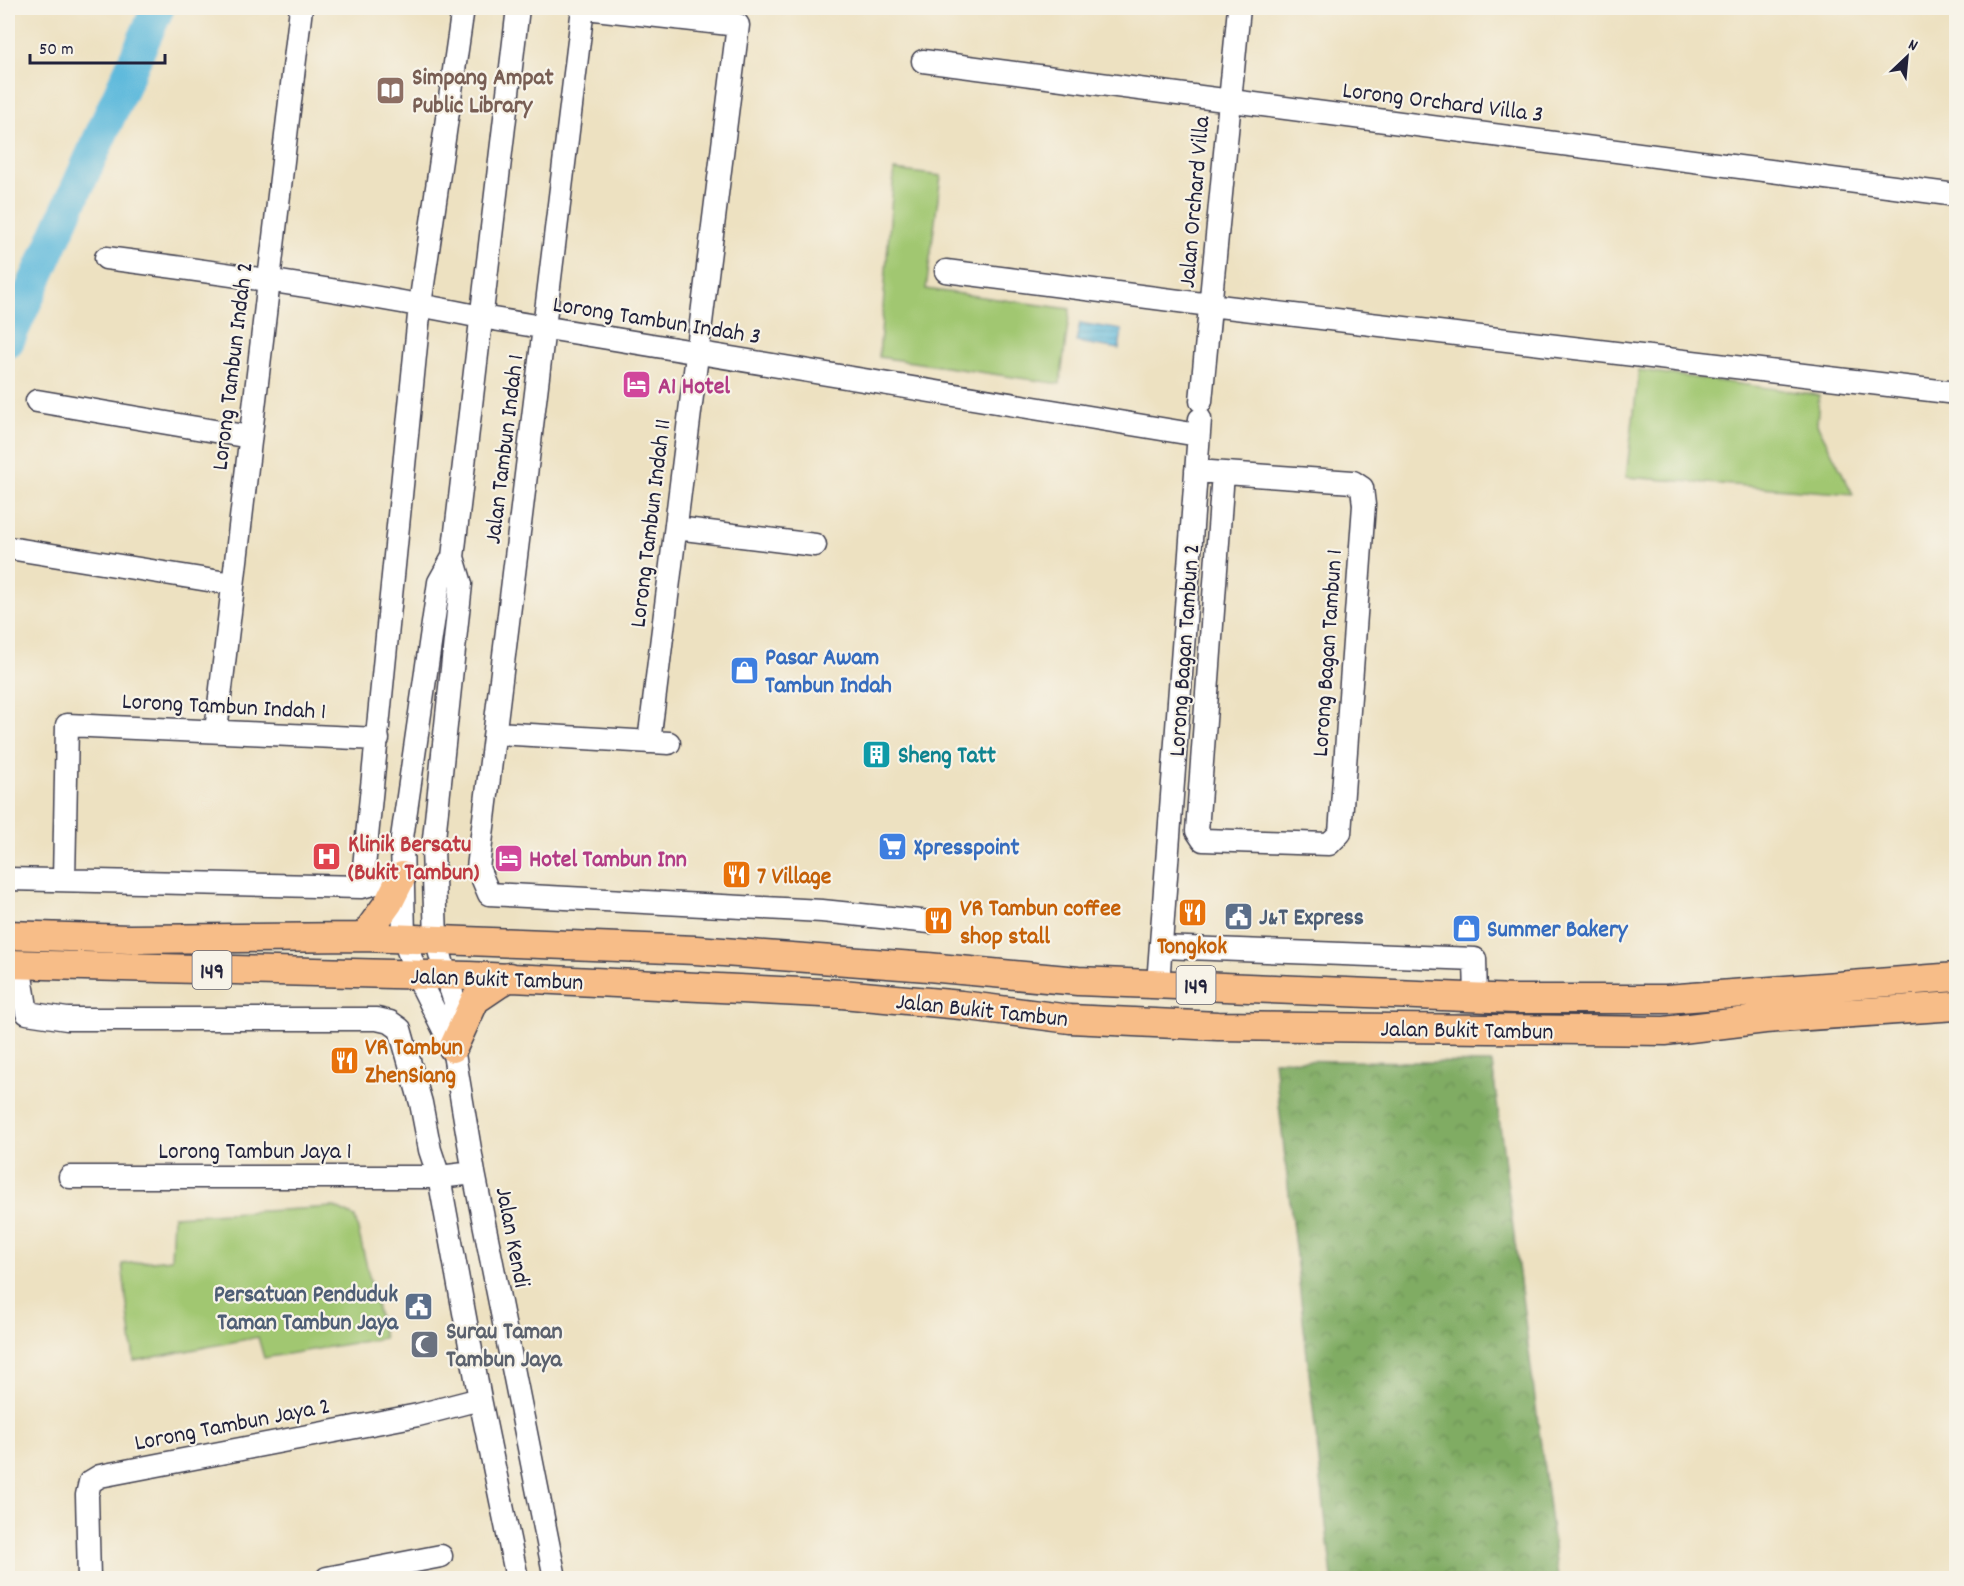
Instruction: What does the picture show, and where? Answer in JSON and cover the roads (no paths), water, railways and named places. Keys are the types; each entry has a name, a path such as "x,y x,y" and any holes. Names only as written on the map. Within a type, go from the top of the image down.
{"main road":[{"path":"364,937 389,902 402,876"},
{"name":"Jalan Bukit Tambun","path":"8,935 129,939 364,937 696,950 928,967 1078,981 1515,999 1666,999 1956,977"},
{"name":"Jalan Bukit Tambun","path":"13,964 509,977 842,994 961,1005 1070,1019 1218,1026 1665,1031 1765,1019 1956,1006"},
{"path":"453,1048 475,1000 509,977"}],"street":[{"name":"Lorong Tambun Indah 2","path":"216,731 301,8"},
{"path":"362,887 420,304 463,8"},
{"name":"Jalan Tambun Indah 1","path":"453,1048 417,976 404,939 402,838 439,582 453,557 518,8"},
{"name":"Jalan Tambun Indah 1","path":"584,8 478,868 489,894 822,911 930,922"},
{"name":"Lorong Tambun Indah 11","path":"495,733 659,742 665,612 738,25 584,8"},
{"name":"Jalan Orchard Villa","path":"1158,984 1200,418 1239,8"},
{"name":"Lorong Orchard Villa 3","path":"923,61 1956,195"},
{"name":"Lorong Tambun Indah 3","path":"106,258 269,279 698,353 1200,418"},
{"path":"946,271 1210,305 1956,393"},
{"path":"37,401 250,436"},
{"path":"1196,471 1223,472"},
{"name":"Lorong Bagan Tambun 1","path":"1223,472 1353,482 1362,488 1364,505 1340,832"},
{"name":"Lorong Bagan Tambun 2","path":"1223,472 1197,831 1203,840 1329,844 1340,832"},
{"path":"676,528 815,545"},
{"path":"9,548 233,584"},
{"name":"Jalan Tambun Indah 1","path":"446,976 436,939 433,848 461,584 453,557"},
{"name":"Lorong Tambun Indah 1","path":"64,880 68,725 378,739"},
{"path":"8,879 362,887 402,876"},
{"path":"1161,947 1475,960 1476,997"},
{"path":"13,964 27,1013 67,1019 377,1019 390,1022 400,1029 421,1103 429,1150 439,1177 480,1399 517,1578"},
{"name":"Jalan Kendi","path":"446,976 455,1002 453,1048 474,1173 555,1578"},
{"name":"Lorong Tambun Jaya 1","path":"70,1177 439,1177 474,1173"},
{"name":"Lorong Tambun Jaya 2","path":"89,1578 87,1495 90,1482 100,1476 418,1415 480,1399"},
{"path":"327,1578 441,1556"}],"water":[{"path":"1080,323 1122,330 1119,349 1076,342"}],"waterway":[{"path":"8,341 158,8"}],"place":[{"name":"Simpang Ampat Public Library","path":"391,90"},
{"name":"A1 Hotel","path":"637,385"},
{"name":"Pasar Awam Tambun Indah","path":"744,670"},
{"name":"Sheng Tatt","path":"877,754"},
{"name":"Xpresspoint","path":"893,846"},
{"name":"Klinik Bersatu (Bukit Tambun)","path":"327,857"},
{"name":"Hotel Tambun Inn","path":"508,858"},
{"name":"7 Village","path":"736,875"},
{"name":"Tongkok","path":"1192,912"},
{"name":"J&T Express","path":"1238,916"},
{"name":"VR Tambun coffee shop stall","path":"939,921"},
{"name":"Summer Bakery","path":"1466,928"},
{"name":"VR Tambun ZhenSiang","path":"344,1060"},
{"name":"Persatuan Penduduk Taman Tambun Jaya","path":"419,1307"},
{"name":"Surau Taman Tambun Jaya","path":"425,1344"}]}
